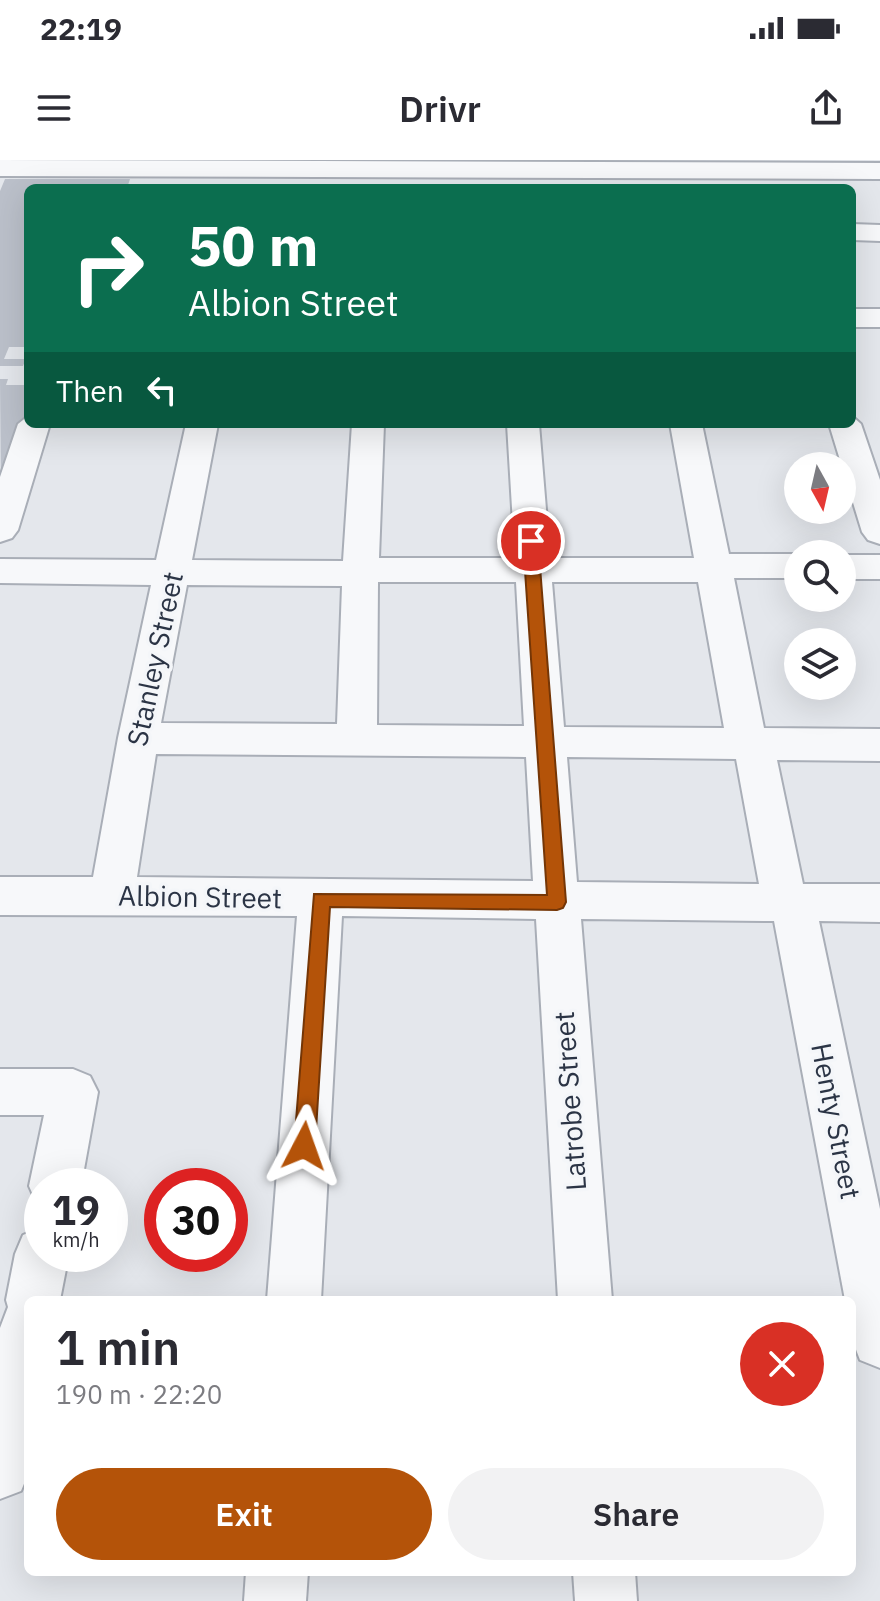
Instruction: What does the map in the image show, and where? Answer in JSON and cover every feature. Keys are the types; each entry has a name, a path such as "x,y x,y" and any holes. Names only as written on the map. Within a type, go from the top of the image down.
{"street":[{"path":"0,168 113,164 138,178 247,172 507,179 880,171"},
{"path":"856,232 880,233"},
{"path":"856,318 880,318"},
{"path":"0,530 33,428"},
{"name":"Stanley Street","path":"112,895 138,738 201,428"},
{"path":"357,740 360,572 368,428"},
{"name":"Latrobe Street","path":"523,428 585,1296"},
{"name":"Henty Street","path":"687,428 750,744 789,903 880,1340"},
{"path":"846,428 880,532"},
{"path":"0,571 533,571 784,566"},
{"path":"856,567 880,567"},
{"path":"138,738 880,745"},
{"name":"Albion Street","path":"0,896 880,903"},
{"path":"294,1296 321,899"},
{"path":"0,1092 73,1092 58,1168"},
{"path":"34,1296 38,1272"},
{"path":"0,1470 24,1347"},
{"path":"275,1601 277,1576"},
{"path":"604,1576 606,1601"}],"building":[{"path":"5,179 130,179 128,184 24,184 24,347 9,347 4,359 24,359 23,366 0,366 0,191"},
{"path":"0,379 8,379 6,385 24,385 24,428 1,498"}],"route":[{"path":"304,1146 321,899 557,902 531,541"}]}
